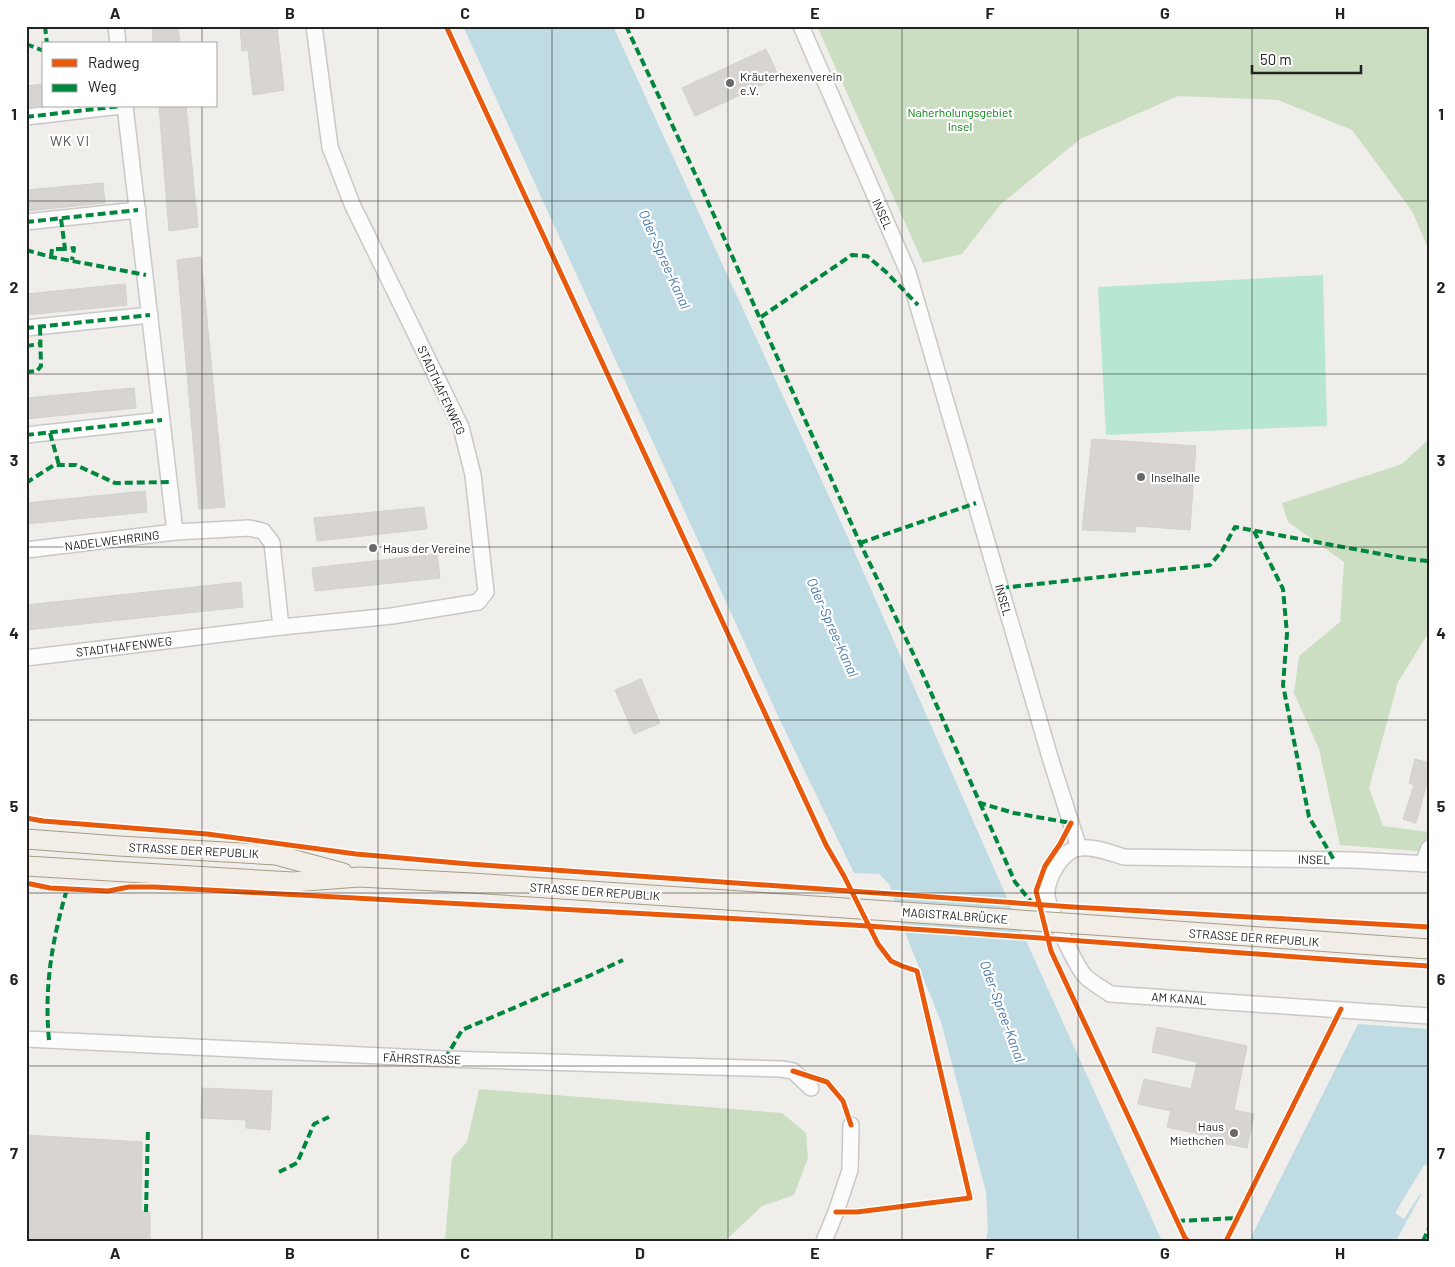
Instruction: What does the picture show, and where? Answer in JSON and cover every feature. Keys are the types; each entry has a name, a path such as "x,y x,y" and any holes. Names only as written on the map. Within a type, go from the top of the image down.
{"main road":[{"name":"STRASSE DER REPUBLIK","path":"30,838 119,846 276,855 359,877"},
{"name":"STRASSE DER REPUBLIK","path":"26,866 293,882 359,877 482,883 830,907"},
{"name":"MAGISTRALBRÜCKE","path":"830,907 1079,924"},
{"name":"STRASSE DER REPUBLIK","path":"1079,924 1429,949"}],"street":[{"path":"116,26 118,42"},
{"name":"STADTHAFENWEG","path":"26,658 281,627 392,616 478,602 486,592 473,475 461,427 352,204 330,147 314,26"},
{"name":"INSEL","path":"801,26 908,272 1052,764 1079,848 1094,849 1124,857 1334,860 1426,864"},
{"path":"26,117 104,108"},
{"name":"NADELWEHRRING","path":"26,550 175,532 125,108"},
{"path":"26,222 138,210"},
{"path":"26,328 150,315"},
{"path":"26,435 162,420"},
{"path":"175,532 249,528 263,531 272,543 281,627"},
{"name":"AM KANAL","path":"1079,848 1070,851 1054,867 1048,886 1047,898 1070,951 1084,976 1110,994 1429,1016"},
{"path":"1426,864 1429,848"},
{"name":"FÄHRSTRASSE","path":"26,1039 435,1058 781,1070 793,1071 811,1088"},
{"path":"824,1241 850,1170 852,1125"}],"green space":[{"name":"Naherholungsgebiet Insel","path":"817,26 1429,26 1429,250 1412,211 1352,130 1278,100 1178,96 1080,139 1000,205 962,254 923,263"},
{"path":"1323,275 1327,426 1106,435 1098,287"},
{"path":"1429,439 1429,632 1398,682 1369,788 1383,826 1429,832 1429,852 1340,845 1319,749 1294,693 1299,656 1340,622 1344,562 1288,522 1282,503 1402,464"},
{"path":"479,1089 782,1113 806,1133 808,1158 794,1195 762,1206 725,1241 445,1241 452,1158 467,1142"}],"water":[{"name":"Oder-Spree-Kanal","path":"463,26 613,26 855,553 1023,934 1162,1241 986,1241 988,1229 986,1192 941,1022 900,920 890,885 879,874 854,873 779,718"},
{"path":"1358,1024 1429,1029 1429,1180 1396,1241 1249,1241"}],"pier":[{"path":"1429,1164 1427,1181 1429,1185 1423,1195 1420,1194 1404,1219 1395,1213 1424,1165"}],"building":[{"path":"152,26 178,26 180,42 153,42"},
{"path":"240,26 277,26 284,90 253,95 248,50 242,51"},
{"name":"Kräuterhexenverein e.V.","path":"766,49 779,77 695,116 682,88"},
{"path":"42,84 42,105 26,107 26,86"},
{"path":"159,108 186,108 198,227 169,231"},
{"path":"103,183 105,203 26,211 26,190"},
{"path":"201,257 225,507 199,509 177,260"},
{"path":"125,284 127,305 26,315 26,294"},
{"path":"134,388 136,408 26,419 26,398"},
{"name":"Inselhalle","path":"1092,439 1196,446 1190,530 1136,526 1135,532 1082,530"},
{"path":"145,491 147,512 26,524 26,503"},
{"path":"424,507 427,529 317,541 314,518"},
{"path":"437,554 440,578 315,591 312,568"},
{"path":"241,582 243,607 26,630 26,605"},
{"path":"641,679 660,723 634,734 615,690"},
{"path":"1415,759 1429,763 1429,775 1416,823 1403,819 1414,785 1409,783"},
{"path":"1157,1027 1247,1046 1234,1110 1254,1114 1247,1148 1217,1142 1217,1138 1167,1127 1171,1111 1138,1104 1144,1079 1191,1089 1197,1062 1152,1052"},
{"path":"202,1088 272,1091 270,1130 246,1128 246,1120 201,1118"},
{"path":"26,1135 142,1142 141,1211 150,1212 150,1241 26,1241"}],"marked path":[{"path":"45,26 47,42"},
{"path":"626,26 704,193 860,543 920,668 980,803 1014,813 1071,823 1070,825"},
{"path":"26,44 42,50"},
{"path":"26,117 104,108"},
{"path":"26,222 138,210"},
{"path":"61,219 65,249 74,248 72,260"},
{"path":"51,257 52,249 65,249"},
{"path":"26,250 51,257 146,275"},
{"path":"761,317 852,255 867,256 886,272 918,305"},
{"path":"26,328 150,315"},
{"path":"26,372 37,371 41,366 40,327"},
{"path":"26,346 40,344"},
{"path":"26,435 162,420"},
{"path":"50,433 59,465"},
{"path":"26,483 54,465 76,465 115,483 169,482"},
{"path":"860,543 976,503"},
{"path":"1001,588 1210,565 1222,551 1235,527 1408,559 1429,561"},
{"path":"1254,531 1283,589 1287,634 1283,685 1309,817 1334,860"},
{"path":"980,803 1015,882 1033,904"},
{"path":"49,1040 48,1001 53,945 67,889"},
{"path":"445,1059 462,1030 623,960"},
{"path":"279,1172 297,1163 314,1124 329,1117"},
{"path":"146,1212 148,1128"},
{"path":"1177,1221 1237,1218"},
{"path":"1423,1241 1429,1228"}],"cycle path":[{"path":"446,26 826,845 844,876 878,944 891,961 917,971 970,1198 857,1212 836,1212"},
{"path":"26,818 207,834 356,854 469,864 1073,907 1429,927"},
{"path":"1071,823 1045,866 1036,891 1051,951 1188,1241"},
{"path":"26,883 50,888 108,891 129,887 155,887 749,919 1429,966"},
{"path":"1226,1241 1341,1009"},
{"path":"793,1071 827,1082 843,1101 851,1125"}],"place":[{"name":"Kräuterhexenverein e.V.","path":"730,83"},
{"name":"Inselhalle","path":"1141,477"},
{"name":"Haus der Vereine","path":"373,548"},
{"name":"Haus Miethchen","path":"1234,1133"}],"district":[{"name":"WK VI","path":"70,140"}]}
